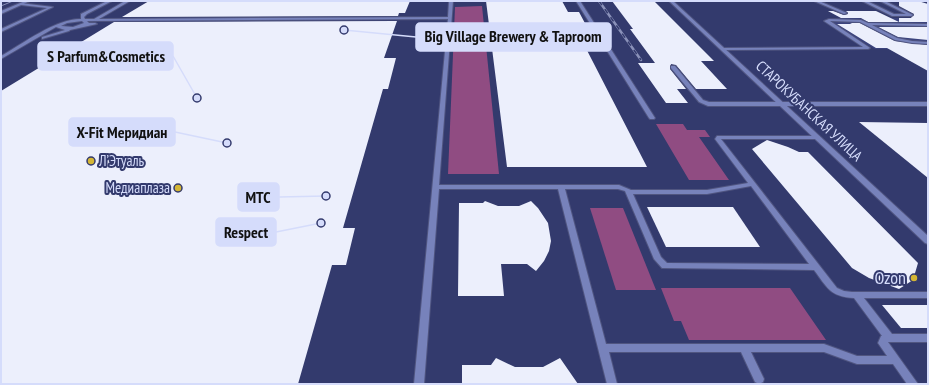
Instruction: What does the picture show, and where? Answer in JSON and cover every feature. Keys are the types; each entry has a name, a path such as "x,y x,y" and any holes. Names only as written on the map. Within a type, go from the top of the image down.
{"street":[{"path":"1,13 28,1"},
{"name":"СТАРОКУБАНСКАЯ УЛИЦА","path":"671,1 928,241"}],"lane":[{"path":"1,58 30,43 61,24 110,1"},
{"path":"30,43 94,20 128,1"},
{"path":"419,384 448,20 451,1"},
{"path":"578,1 652,118"},
{"path":"816,1 845,13"},
{"path":"864,1 892,15 911,15 882,1"},
{"path":"1,31 51,7 21,4"},
{"path":"82,24 82,17 85,14"},
{"path":"94,20 448,20"},
{"path":"61,24 448,20"},
{"path":"723,49 868,48 826,21 858,20 896,39 928,43"},
{"path":"61,24 58,27 62,28 82,24"},
{"path":"867,24 928,24"},
{"path":"673,67 701,101 708,104 928,104"},
{"path":"817,137 719,137 718,139 751,184 834,290 843,294 856,295 928,295"},
{"path":"435,187 619,187 629,192 707,192 751,184"},
{"path":"561,187 612,384"},
{"path":"629,192 658,259 665,266 815,267"},
{"path":"856,295 890,338"},
{"path":"913,384 883,343 884,339 928,338"},
{"path":"602,348 824,348 857,360 895,360"},
{"path":"744,348 760,379"}],"shaded area":[{"path":"482,6 499,174 448,174 455,7"},
{"path":"833,18 928,18 928,56 916,49 875,49 831,23 838,21"},
{"path":"656,124 683,124 687,130 705,130 710,137 699,137 729,180 689,180"},
{"path":"590,208 623,208 656,290 616,290"},
{"path":"661,288 790,288 826,340 689,340 681,321 674,321"}],"building":[{"path":"149,1 410,1 405,13 399,13 398,16 122,17"},
{"path":"486,1 562,1 568,12 579,12 587,27 575,27 647,167 507,167"},
{"path":"612,1 654,1 714,61 701,61 727,89 696,89 676,65 671,64 670,69 686,89 677,89 688,103 666,103 638,63 655,63 630,29 633,29"},
{"path":"899,1 918,1 928,4 928,22 899,22 899,18 911,18 914,14 899,6"},
{"path":"828,11 833,11 844,15 848,14 846,11 876,11 899,22 868,22 861,18 841,18"},
{"name":"Медиаплаза","path":"397,21 384,58 396,58 388,89 383,89 343,228 355,228 346,265 332,265 298,384 1,384 1,91 114,22"},
{"path":"850,23 860,23 895,41 928,45 928,71 887,48 876,48 837,24 852,24"},
{"path":"878,27 928,27 928,40 898,37"},
{"path":"859,122 928,123 928,178"},
{"path":"767,140 799,152 808,152 918,263 913,280 899,289 869,278 852,268 752,149"},
{"path":"485,201 498,206 519,206 531,201 538,208 548,223 551,241 549,251 544,261 536,271 527,264 501,264 504,296 458,296 459,203 483,203"},
{"path":"647,207 733,207 760,247 666,247"},
{"path":"882,305 928,305 928,328 901,328"},
{"path":"496,358 515,367 543,367 560,358 578,384 462,384 462,365 491,365"}],"tram line":[{"path":"1,6 13,1"}],"railway":[{"path":"599,1 641,60"}],"place":[{"name":"Big Village Brewery & Taproom","path":"344,30"},
{"name":"S Parfum&Cosmetics","path":"197,98"},
{"name":"X-Fit Меридиан","path":"227,143"},
{"name":"Л’Этуаль","path":"91,161"},
{"name":"Медиаплаза","path":"178,188"},
{"name":"МТС","path":"326,196"},
{"name":"Respect","path":"321,223"},
{"name":"Ozon","path":"914,278"}]}
